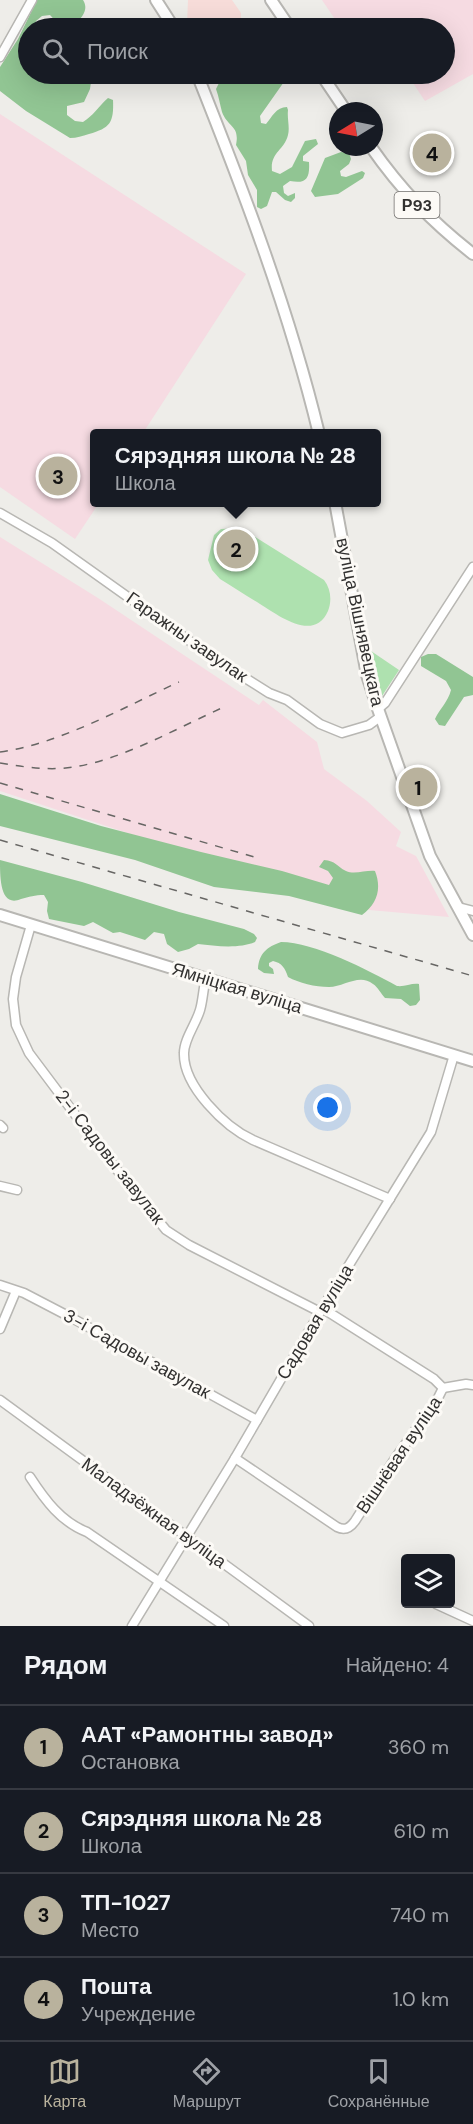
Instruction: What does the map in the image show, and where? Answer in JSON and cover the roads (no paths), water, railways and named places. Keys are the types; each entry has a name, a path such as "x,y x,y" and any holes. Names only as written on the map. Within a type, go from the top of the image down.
{"main road":[{"path":"156,0 168,18"},
{"path":"272,0 284,18"},
{"path":"201,84 288,316 318,429"},
{"path":"328,84 340,102"},
{"name":"Р93","path":"378,156 406,194 430,218 473,254"},
{"name":"вуліца Вішнявецкага","path":"336,507 367,675 379,713 430,856 473,935"},
{"name":"Ямніцкая вуліца","path":"0,915 473,1061"}],"street":[{"path":"22,18 32,0"},
{"path":"0,57 18,25"},
{"name":"Гаражны завулак","path":"0,513 51,543 215,658 269,693 287,700 320,724 342,733 369,725 379,713"},
{"path":"379,713 473,567"},
{"path":"458,907 473,911"},
{"name":"2-і Садовы завулак","path":"31,925 16,977 13,999 16,1025 29,1053 113,1165 166,1230 189,1245 321,1310 438,1381 442,1388"},
{"path":"206,978 200,1009 185,1046 184,1058 189,1078 218,1116 236,1131 253,1140 390,1198"},
{"name":"Садовая вуліца","path":"132,1626 235,1458 321,1310 431,1132 454,1055"},
{"path":"0,1186 17,1190"},
{"name":"3-і Садовы завулак","path":"0,1286 16,1290 72,1318 257,1420"},
{"path":"0,1329 16,1290"},
{"path":"442,1388 473,1385"},
{"name":"Вішнёвая вуліца","path":"235,1458 337,1527 348,1528 438,1398 442,1388"},
{"name":"Маладзёжная вуліца","path":"0,1400 309,1626"},
{"path":"30,1478 39,1492 66,1522 87,1532 224,1626"},
{"path":"445,1608 473,1621"}],"railway":[{"path":"0,752 23,748 69,733 179,682"},
{"path":"0,763 55,769 93,763 150,742 224,707"},
{"path":"0,783 261,859"},
{"path":"0,840 473,976"}],"place":[{"name":"Пошта","path":"432,153"},
{"name":"ТП-1027","path":"58,476"},
{"name":"Сярэдняя школа № 28","path":"236,549"},
{"name":"ААТ «Рамонтны завод»","path":"418,787"}]}
